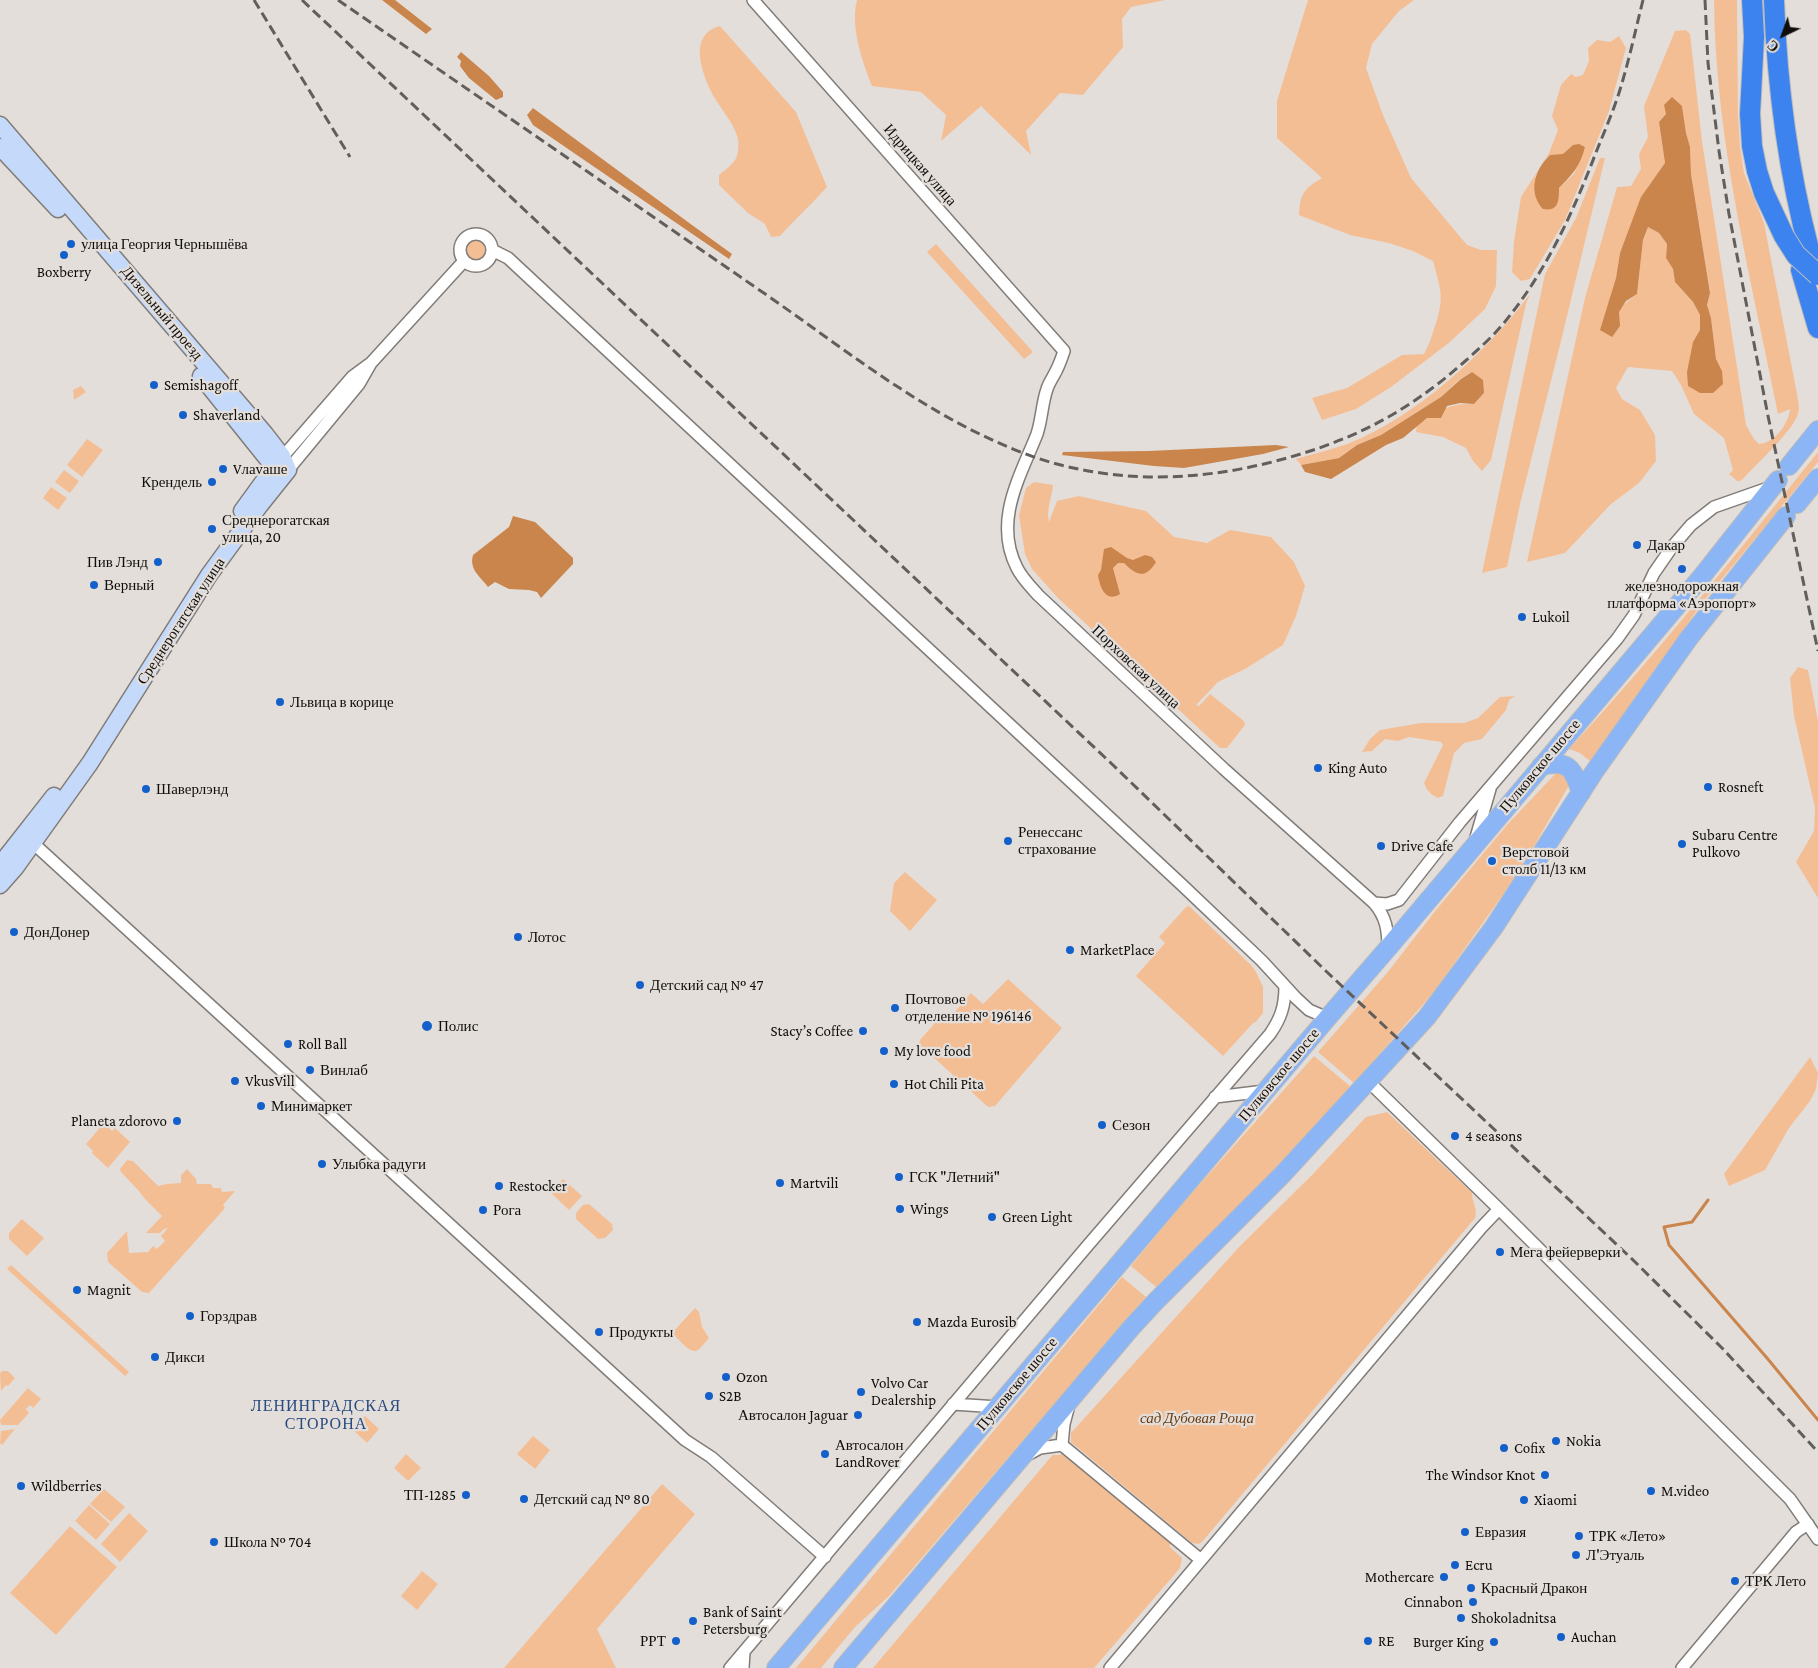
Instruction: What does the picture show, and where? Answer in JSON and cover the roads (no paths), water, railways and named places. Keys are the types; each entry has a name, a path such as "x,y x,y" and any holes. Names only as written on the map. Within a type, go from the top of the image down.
{"highway":[{"path":"1752,0 1754,36 1750,114 1752,146 1764,193 1784,236 1796,254 1810,266"},
{"path":"1762,0 1768,98 1791,229"},
{"path":"1774,0 1788,153 1810,266 1815,320"}],"main road":[{"name":"Пулковское шоссе","path":"776,1668 1703,575 1818,430"},
{"path":"843,1668 1155,1302 1282,1175 1427,1017 1494,927 1581,793 1693,633 1818,478"},
{"path":"1540,766 1554,763 1563,764 1570,768 1574,773 1581,793"},
{"path":"787,1668 799,1641"}],"street":[{"name":"Идрицкая улица","path":"753,0 1064,351"},
{"name":"Дизельный проезд","path":"0,125 4,149 144,292 281,464"},
{"path":"470,234 479,234 487,238 490,241 492,250 489,259 482,264 473,265 464,261 460,253 461,244 470,234"},
{"path":"492,250 500,253 512,263 1181,884 1262,961 1309,1010 1323,1016 1330,1015"},
{"name":"Среднерогатская улица","path":"0,865 66,778 201,568 281,464 352,377 371,363 464,261"},
{"name":"Порховская улица","path":"1064,351 1047,388 1038,431 1012,496 1008,514 1007,527 1010,548 1017,569 1038,595 1188,736 1374,903 1386,921 1388,948"},
{"name":"Среднерогатская улица","path":"0,886 90,763 204,583 260,505 281,464"},
{"path":"1374,903 1387,904 1399,900 1460,822 1617,639 1634,615 1654,572 1691,525 1714,507 1780,478"},
{"path":"1473,846 1492,785"},
{"path":"33,843 685,1440 711,1457 825,1557"},
{"path":"730,1668 1277,1025 1285,1003 1285,986"},
{"path":"1369,1082 1790,1499 1818,1539"},
{"path":"1215,1097 1265,1091"},
{"path":"1110,1668 1499,1209"},
{"path":"1062,1445 1064,1424 1070,1400"},
{"path":"954,1404 998,1407"},
{"path":"1021,1458 1040,1448 1062,1445 1201,1560"},
{"path":"1682,1668 1796,1532 1808,1524"},
{"path":"744,1652 744,1668"}],"waterway":[{"path":"1708,1200 1692,1222 1664,1227 1669,1245 1818,1420"}],"railway":[{"path":"254,0 350,157"},
{"path":"302,0 1114,766 1328,973 1631,1258 1723,1349 1818,1452"},
{"path":"338,0 917,399 986,437 1023,453 1083,470 1145,477 1176,477 1237,470 1323,447 1372,426 1395,413 1441,382 1482,346 1506,321 1537,277 1569,217 1616,102 1628,63 1643,0"},
{"path":"1705,0 1708,63 1729,214 1768,416 1818,651"}],"place":[{"name":"улица Георгия Чернышёва","path":"71,244"},
{"name":"Boxberry","path":"64,255"},
{"name":"Semishagoff","path":"154,385"},
{"name":"Shaverland","path":"183,415"},
{"name":"Vлаvаше","path":"223,469"},
{"name":"Крендель","path":"212,482"},
{"name":"Среднерогатская улица, 20","path":"212,529"},
{"name":"Дакар","path":"1637,545"},
{"name":"Пив Лэнд","path":"158,562"},
{"name":"железнодорожная платформа «Аэропорт»","path":"1682,569"},
{"name":"Верный","path":"94,585"},
{"name":"Lukoil","path":"1522,617"},
{"name":"Львица в корице","path":"280,702"},
{"name":"King Auto","path":"1318,768"},
{"name":"Rosneft","path":"1708,787"},
{"name":"Шаверлэнд","path":"146,789"},
{"name":"Ренессанс страхование","path":"1008,841"},
{"name":"Subaru Centre Pulkovo","path":"1682,844"},
{"name":"Drive Cafe","path":"1381,846"},
{"name":"Верстовой столб 11/13 км","path":"1492,861"},
{"name":"ДонДонер","path":"14,932"},
{"name":"Лотос","path":"518,937"},
{"name":"MarketPlace","path":"1070,950"},
{"name":"Детский сад № 47","path":"640,985"},
{"name":"Почтовое отделение № 196146","path":"895,1008"},
{"name":"Полис","path":"427,1026"},
{"name":"Stacy’s Coffee","path":"863,1031"},
{"name":"Roll Ball","path":"288,1044"},
{"name":"My love food","path":"884,1051"},
{"name":"Винлаб","path":"310,1070"},
{"name":"VkusVill","path":"235,1081"},
{"name":"Hot Chili Pita","path":"894,1084"},
{"name":"Минимаркет","path":"261,1106"},
{"name":"Planeta zdorovo","path":"177,1121"},
{"name":"Сезон","path":"1102,1125"},
{"name":"4 seasons","path":"1455,1136"},
{"name":"Улыбка радуги","path":"322,1164"},
{"name":"ГСК \"Летний\"","path":"899,1177"},
{"name":"Martvili","path":"780,1183"},
{"name":"Restocker","path":"499,1186"},
{"name":"Wings","path":"900,1209"},
{"name":"Рога","path":"483,1210"},
{"name":"Green Light","path":"992,1217"},
{"name":"Мега фейерверки","path":"1500,1252"},
{"name":"Magnit","path":"77,1290"},
{"name":"Горздрав","path":"190,1316"},
{"name":"Mazda Eurosib","path":"917,1322"},
{"name":"Продукты","path":"599,1332"},
{"name":"Дикси","path":"155,1357"},
{"name":"Ozon","path":"726,1377"},
{"name":"Volvo Car Dealership","path":"861,1392"},
{"name":"S2B","path":"709,1396"},
{"name":"Автосалон Jaguar","path":"858,1415"},
{"name":"Nokia","path":"1556,1441"},
{"name":"Cofix","path":"1504,1448"},
{"name":"Автосалон LandRover","path":"825,1454"},
{"name":"The Windsor Knot","path":"1545,1475"},
{"name":"Wildberries","path":"21,1486"},
{"name":"M.video","path":"1651,1491"},
{"name":"ТП-1285","path":"466,1495"},
{"name":"Детский сад № 80","path":"524,1499"},
{"name":"Xiaomi","path":"1524,1500"},
{"name":"Евразия","path":"1465,1532"},
{"name":"ТРК «Лето»","path":"1579,1536"},
{"name":"Школа № 704","path":"214,1542"},
{"name":"Л'Этуаль","path":"1576,1555"},
{"name":"Ecru","path":"1455,1565"},
{"name":"Mothercare","path":"1444,1577"},
{"name":"ТРК Лето","path":"1735,1581"},
{"name":"Красный Дракон","path":"1471,1588"},
{"name":"Cinnabon","path":"1473,1602"},
{"name":"Shokoladnitsa","path":"1461,1618"},
{"name":"Bank of Saint Petersburg","path":"693,1621"},
{"name":"Auchan","path":"1561,1637"},
{"name":"РРТ","path":"676,1641"},
{"name":"RE","path":"1368,1641"},
{"name":"Burger King","path":"1494,1642"}],"district":[{"name":"ЛЕНИНГРАДСКАЯ СТОРОНА","path":"326,1415"}],"park label":[{"name":"сад Дубовая Роща","path":"1197,1418"}]}
